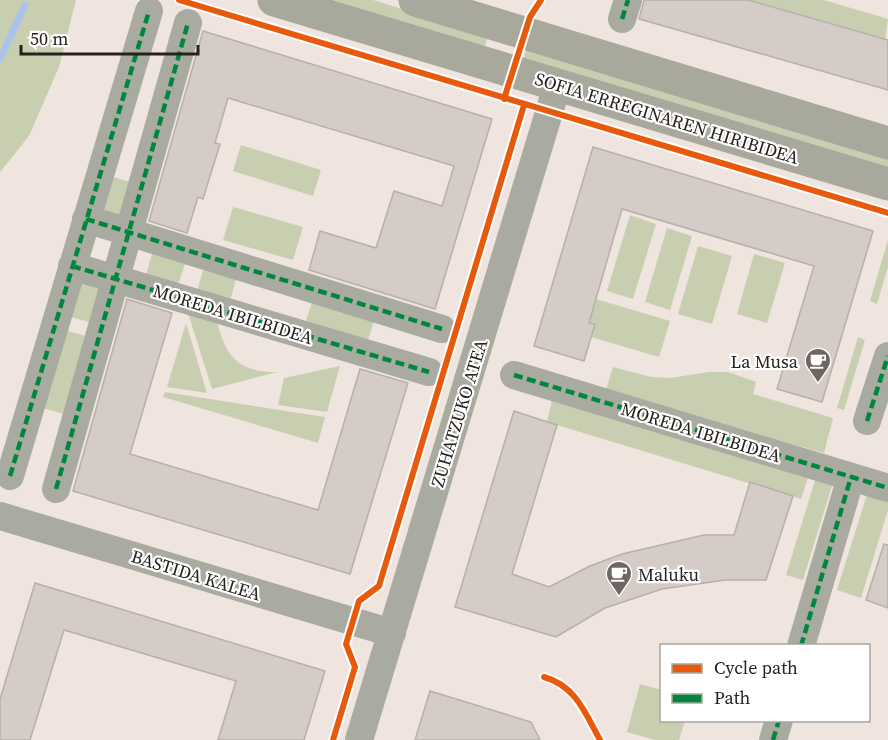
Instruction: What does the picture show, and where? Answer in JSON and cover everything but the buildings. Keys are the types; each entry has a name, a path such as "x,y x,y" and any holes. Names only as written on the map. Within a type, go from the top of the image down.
{"main road":[{"name":"SOFIA ERREGINAREN HIRIBIDEA","path":"274,0 888,184"},
{"path":"415,0 888,143"}],"street":[{"path":"10,476 149,11"},
{"path":"56,489 188,23"},
{"name":"ZUHATZUKO ATEA","path":"359,740 556,86"},
{"path":"86,219 442,329"},
{"name":"MOREDA IBILBIDEA","path":"72,266 429,372"},
{"path":"867,421 888,356"},
{"name":"MOREDA IBILBIDEA","path":"514,375 888,488"},
{"path":"801,644 851,477"},
{"name":"BASTIDA KALEA","path":"0,516 392,633"},
{"path":"773,740 778,722"}],"green space":[{"path":"0,0 76,0 59,67 29,136 0,172"},
{"path":"315,0 373,0 488,35 484,52"},
{"path":"748,0 824,0 888,19 885,39"},
{"path":"527,46 888,155 888,172 522,64"},
{"path":"241,145 321,170 313,196 233,171"},
{"path":"110,176 130,182 119,219 99,213"},
{"path":"233,207 303,227 293,260 223,240"},
{"path":"630,215 656,224 633,299 607,291"},
{"path":"667,228 692,236 670,310 645,302"},
{"path":"888,240 888,267 877,304 870,301"},
{"path":"698,246 732,256 712,324 678,314"},
{"path":"152,254 185,264 178,285 146,275"},
{"path":"754,254 785,263 767,323 737,314"},
{"path":"203,270 236,279 230,301 197,292"},
{"path":"77,280 99,286 89,322 67,316"},
{"path":"596,299 670,321 659,357 591,337 595,325 589,323"},
{"path":"312,302 374,321 367,343 305,324"},
{"path":"188,313 217,322 230,354 244,366 277,372 212,389"},
{"path":"186,323 207,393 167,387"},
{"path":"58,328 89,337 67,415 36,406"},
{"path":"858,337 865,340 844,410 837,408"},
{"path":"340,366 327,412 278,405 284,378"},
{"path":"613,367 651,377 670,378 709,372 728,372 756,382 753,394 833,418 824,453 605,393"},
{"path":"165,392 325,417 318,443 163,397"},
{"path":"553,395 810,471 801,499 547,422"},
{"path":"817,474 834,479 803,580 786,575"},
{"path":"868,491 888,497 888,510 861,598 837,590"},
{"path":"640,684 660,690 660,722 685,722 679,740 655,740 627,732"}],"waterway":[{"path":"0,59 25,5"}],"marked path":[{"path":"622,19 628,0"},
{"path":"10,476 149,11"},
{"path":"56,489 188,23"},
{"path":"86,219 442,329"},
{"path":"72,266 429,372"},
{"path":"867,421 888,356"},
{"path":"514,375 888,488"},
{"path":"802,644 851,477"},
{"path":"773,740 778,722"}],"cycle path":[{"path":"179,0 888,213"},
{"path":"504,99 530,17 541,0"},
{"path":"333,740 355,667 346,644 359,601 379,586 524,105"},
{"path":"544,677 555,681 572,694 600,740"}],"place":[{"name":"La Musa","path":"818,384"},
{"name":"Maluku","path":"619,597"}]}
